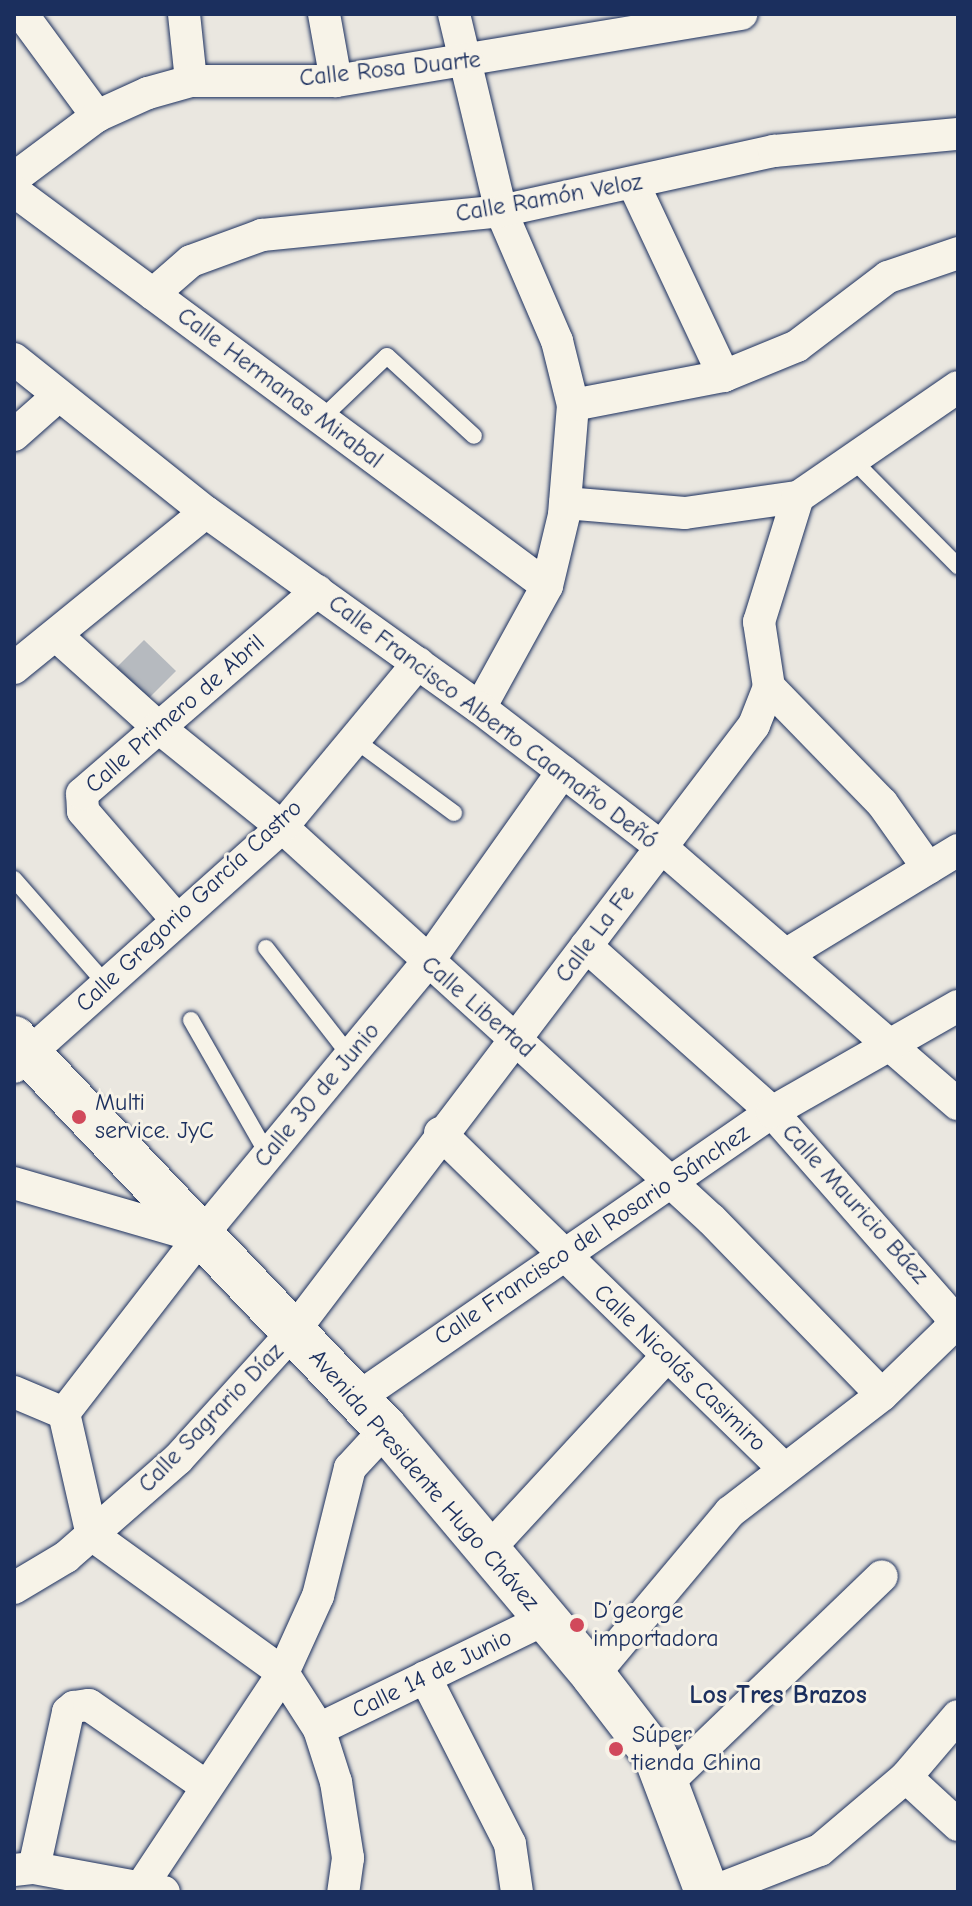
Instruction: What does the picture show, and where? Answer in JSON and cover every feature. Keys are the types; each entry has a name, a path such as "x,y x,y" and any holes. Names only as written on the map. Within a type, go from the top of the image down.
{"main road":[{"name":"Avenida Presidente Hugo Chávez","path":"19,1053 371,1414 593,1675 656,1757 710,1892"}],"street":[{"path":"22,14 97,116"},
{"path":"184,14 191,81"},
{"path":"324,14 336,81"},
{"path":"454,14 501,211 557,341 573,405 565,503 547,586 480,708"},
{"name":"Calle Rosa Duarte","path":"14,178 97,116 148,93 191,81 336,81 465,63 605,26 742,14"},
{"name":"Calle Ramón Veloz","path":"153,294 191,261 262,235 501,211 634,185 774,151 958,134"},
{"path":"634,185 724,376"},
{"name":"Calle Hermanas Mirabal","path":"14,191 547,586"},
{"path":"573,405 724,376 797,346 888,277 958,253"},
{"name":"Calle Francisco Alberto Caamaño Deñó","path":"14,359 57,397 206,512 480,708 661,847 894,1045 958,1104"},
{"path":"14,435 57,397"},
{"path":"565,503 685,513 798,497 852,459 954,398"},
{"path":"798,497 759,622 769,687 882,803 928,868"},
{"path":"14,668 58,637 206,512"},
{"name":"Calle Primero de Abril","path":"177,920 80,805 82,794 317,591"},
{"name":"Calle Libertad","path":"58,637 158,727 282,827 427,963 514,1038 711,1219 882,1395"},
{"name":"Calle Gregorio García Castro","path":"19,1053 106,984 282,827 418,663"},
{"name":"Calle La Fe","path":"293,1332 440,1133 754,725 769,687"},
{"name":"Calle 30 de Junio","path":"64,1413 200,1237 427,963 563,771"},
{"path":"787,954 958,850"},
{"name":"Calle Mauricio Báez","path":"586,946 772,1112 950,1311 949,1330 882,1395 730,1512 593,1675"},
{"name":"Calle Francisco del Rosario Sánchez","path":"152,1890 206,1786 283,1673 318,1596 350,1468 371,1414 562,1253 772,1112 958,1006"},
{"name":"Calle Nicolás Casimiro","path":"440,1133 784,1469"},
{"path":"14,1183 200,1237"},
{"name":"Calle Sagrario Díaz","path":"14,1588 66,1557 178,1459 293,1332"},
{"path":"488,1550 667,1356"},
{"path":"14,1392 64,1413 92,1535 283,1673 319,1729 336,1782 348,1858 343,1892"},
{"path":"667,1783 882,1576"},
{"name":"Calle 14 de Junio","path":"319,1729 546,1619"},
{"path":"425,1677 510,1844 517,1892"},
{"path":"152,1890 24,1869 68,1712 74,1707 89,1705 206,1786"},
{"path":"710,1892 820,1850 906,1777 958,1716"},
{"path":"906,1777 958,1825"}],"lane":[{"path":"321,419 387,356 474,436"},
{"path":"852,459 958,566"},
{"path":"355,740 454,813"},
{"path":"14,879 106,984"},
{"path":"266,948 350,1056"},
{"path":"191,1020 268,1155"}],"building":[{"path":"144,640 176,671 147,700 115,669"}],"place":[{"name":"Multi service. JyC","path":"79,1117"},
{"name":"D’george importadora","path":"577,1625"},
{"name":"Súper tienda China","path":"616,1749"}],"district":[{"name":"Los Tres Brazos","path":"778,1696"}]}
